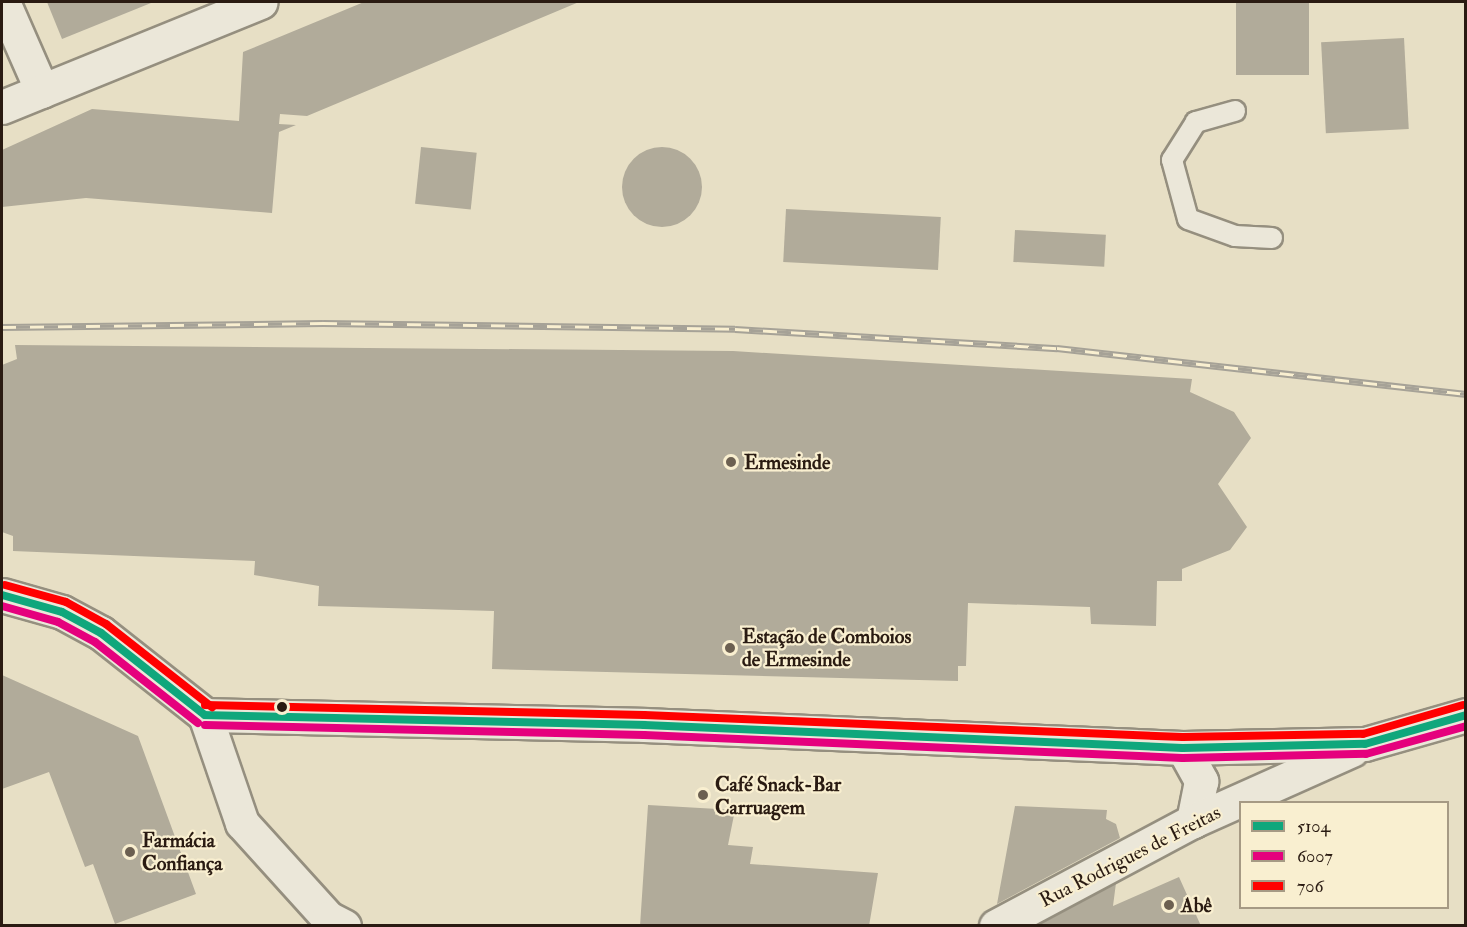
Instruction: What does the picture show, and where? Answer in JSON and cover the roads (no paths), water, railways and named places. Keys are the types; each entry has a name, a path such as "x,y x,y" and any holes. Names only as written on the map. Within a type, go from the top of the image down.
{"main road":[{"path":"3,2 42,91"},
{"path":"2,108 261,2"},
{"path":"2,595 62,612 101,633 205,715 242,823 328,918 344,926"},
{"name":"Rua Rodrigues de Freitas","path":"205,715 644,725 1183,748 1365,744"},
{"name":"Rua Rodrigues de Freitas","path":"996,926 1194,821 1365,744 1466,715"},
{"path":"1183,748 1201,781 1194,821"}],"lane":[{"path":"1235,111 1196,122 1172,160 1188,219 1235,236 1272,238"}],"railway":[{"path":"2,327 323,323 735,329 1057,348 1466,394"}],"place":[{"name":"Ermesinde","path":"731,462"},
{"name":"Estação de Comboios de Ermesinde","path":"730,648"},
{"name":"Café Snack-Bar Carruagem","path":"703,795"},
{"name":"Farmácia Confiança","path":"130,852"},
{"name":"Abê","path":"1169,905"}]}
